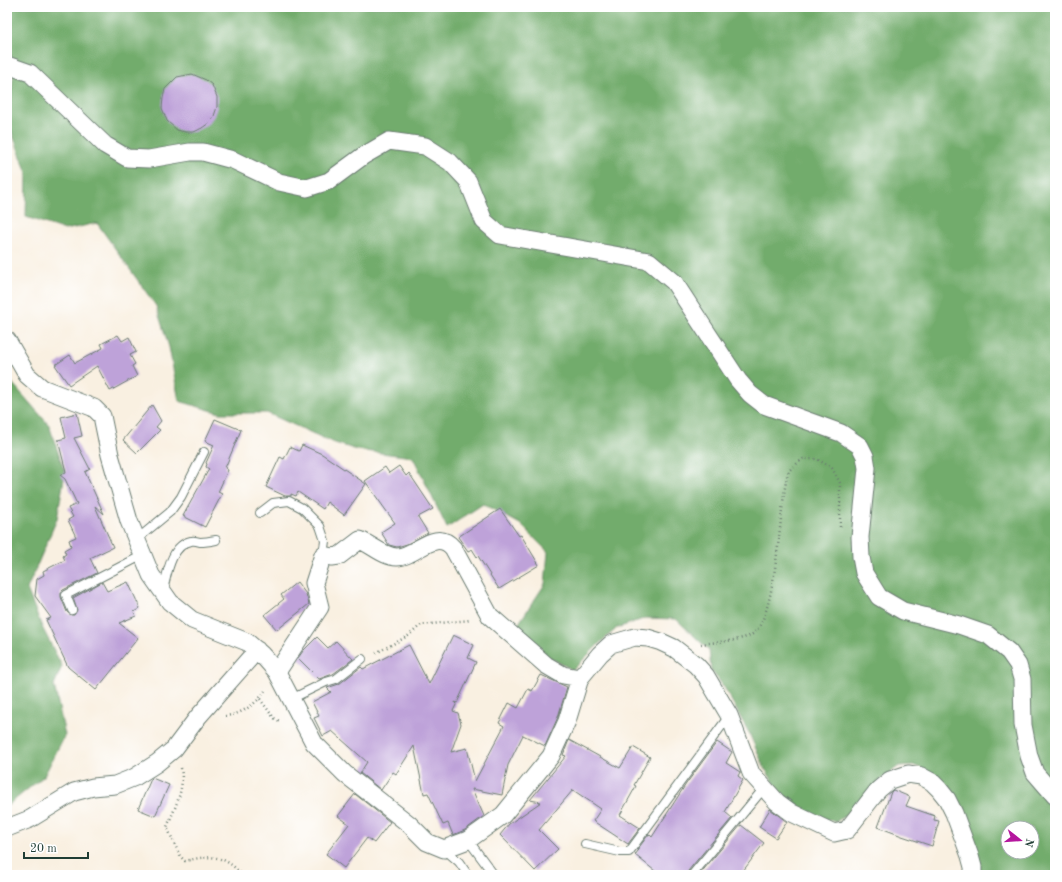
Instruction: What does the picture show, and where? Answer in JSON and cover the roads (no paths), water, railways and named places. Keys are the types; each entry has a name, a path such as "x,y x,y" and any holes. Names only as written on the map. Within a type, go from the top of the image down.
{"street":[{"path":"7,65 30,73 105,145 127,158 149,159 190,152 203,152 233,160 279,182 307,188 329,181 363,156 388,141 425,146 450,162 468,181 484,221 500,235 649,261 674,282 738,380 750,394 764,405 841,433 860,446 865,456 868,468 860,537 860,557 864,573 879,597 902,611 959,625 988,636 1009,652 1018,665 1022,679 1023,725 1029,756 1035,773 1055,796"},
{"path":"7,340 27,375 42,388 94,408 102,416 110,455 128,521 151,575 170,602 192,620 247,642 257,650 277,672 314,743 345,774 409,824 427,842 444,849 468,840 503,815 551,756 567,721 580,678 600,654 611,644 634,637 648,638 674,648 696,665 706,676 729,715 751,773 777,802 792,813 834,833 847,830 878,790 890,780 908,774 921,776 932,782 947,799 954,813 970,856 973,867 973,875"},
{"path":"277,672 320,607 314,583 323,555 332,557 340,556 360,540 385,554 396,557 405,556 432,541 442,540 450,544 453,548 490,616 546,665 563,676 580,678"},
{"path":"7,828 30,819 74,792 93,787 115,784 135,777 157,763 174,749 198,717 257,650"}],"lane":[{"path":"72,610 66,595 139,547 170,512 181,497 204,452"},
{"path":"260,513 273,503 289,501 302,508 320,526 325,541 323,555"},
{"path":"162,591 168,570 176,551 183,543 193,540 202,542 216,540"},
{"path":"291,699 326,682 336,679 362,659"},
{"path":"585,844 620,852 629,852 729,715"},
{"path":"692,875 764,788"},
{"path":"468,840 494,875"},
{"path":"444,849 459,862 468,875"}]}
